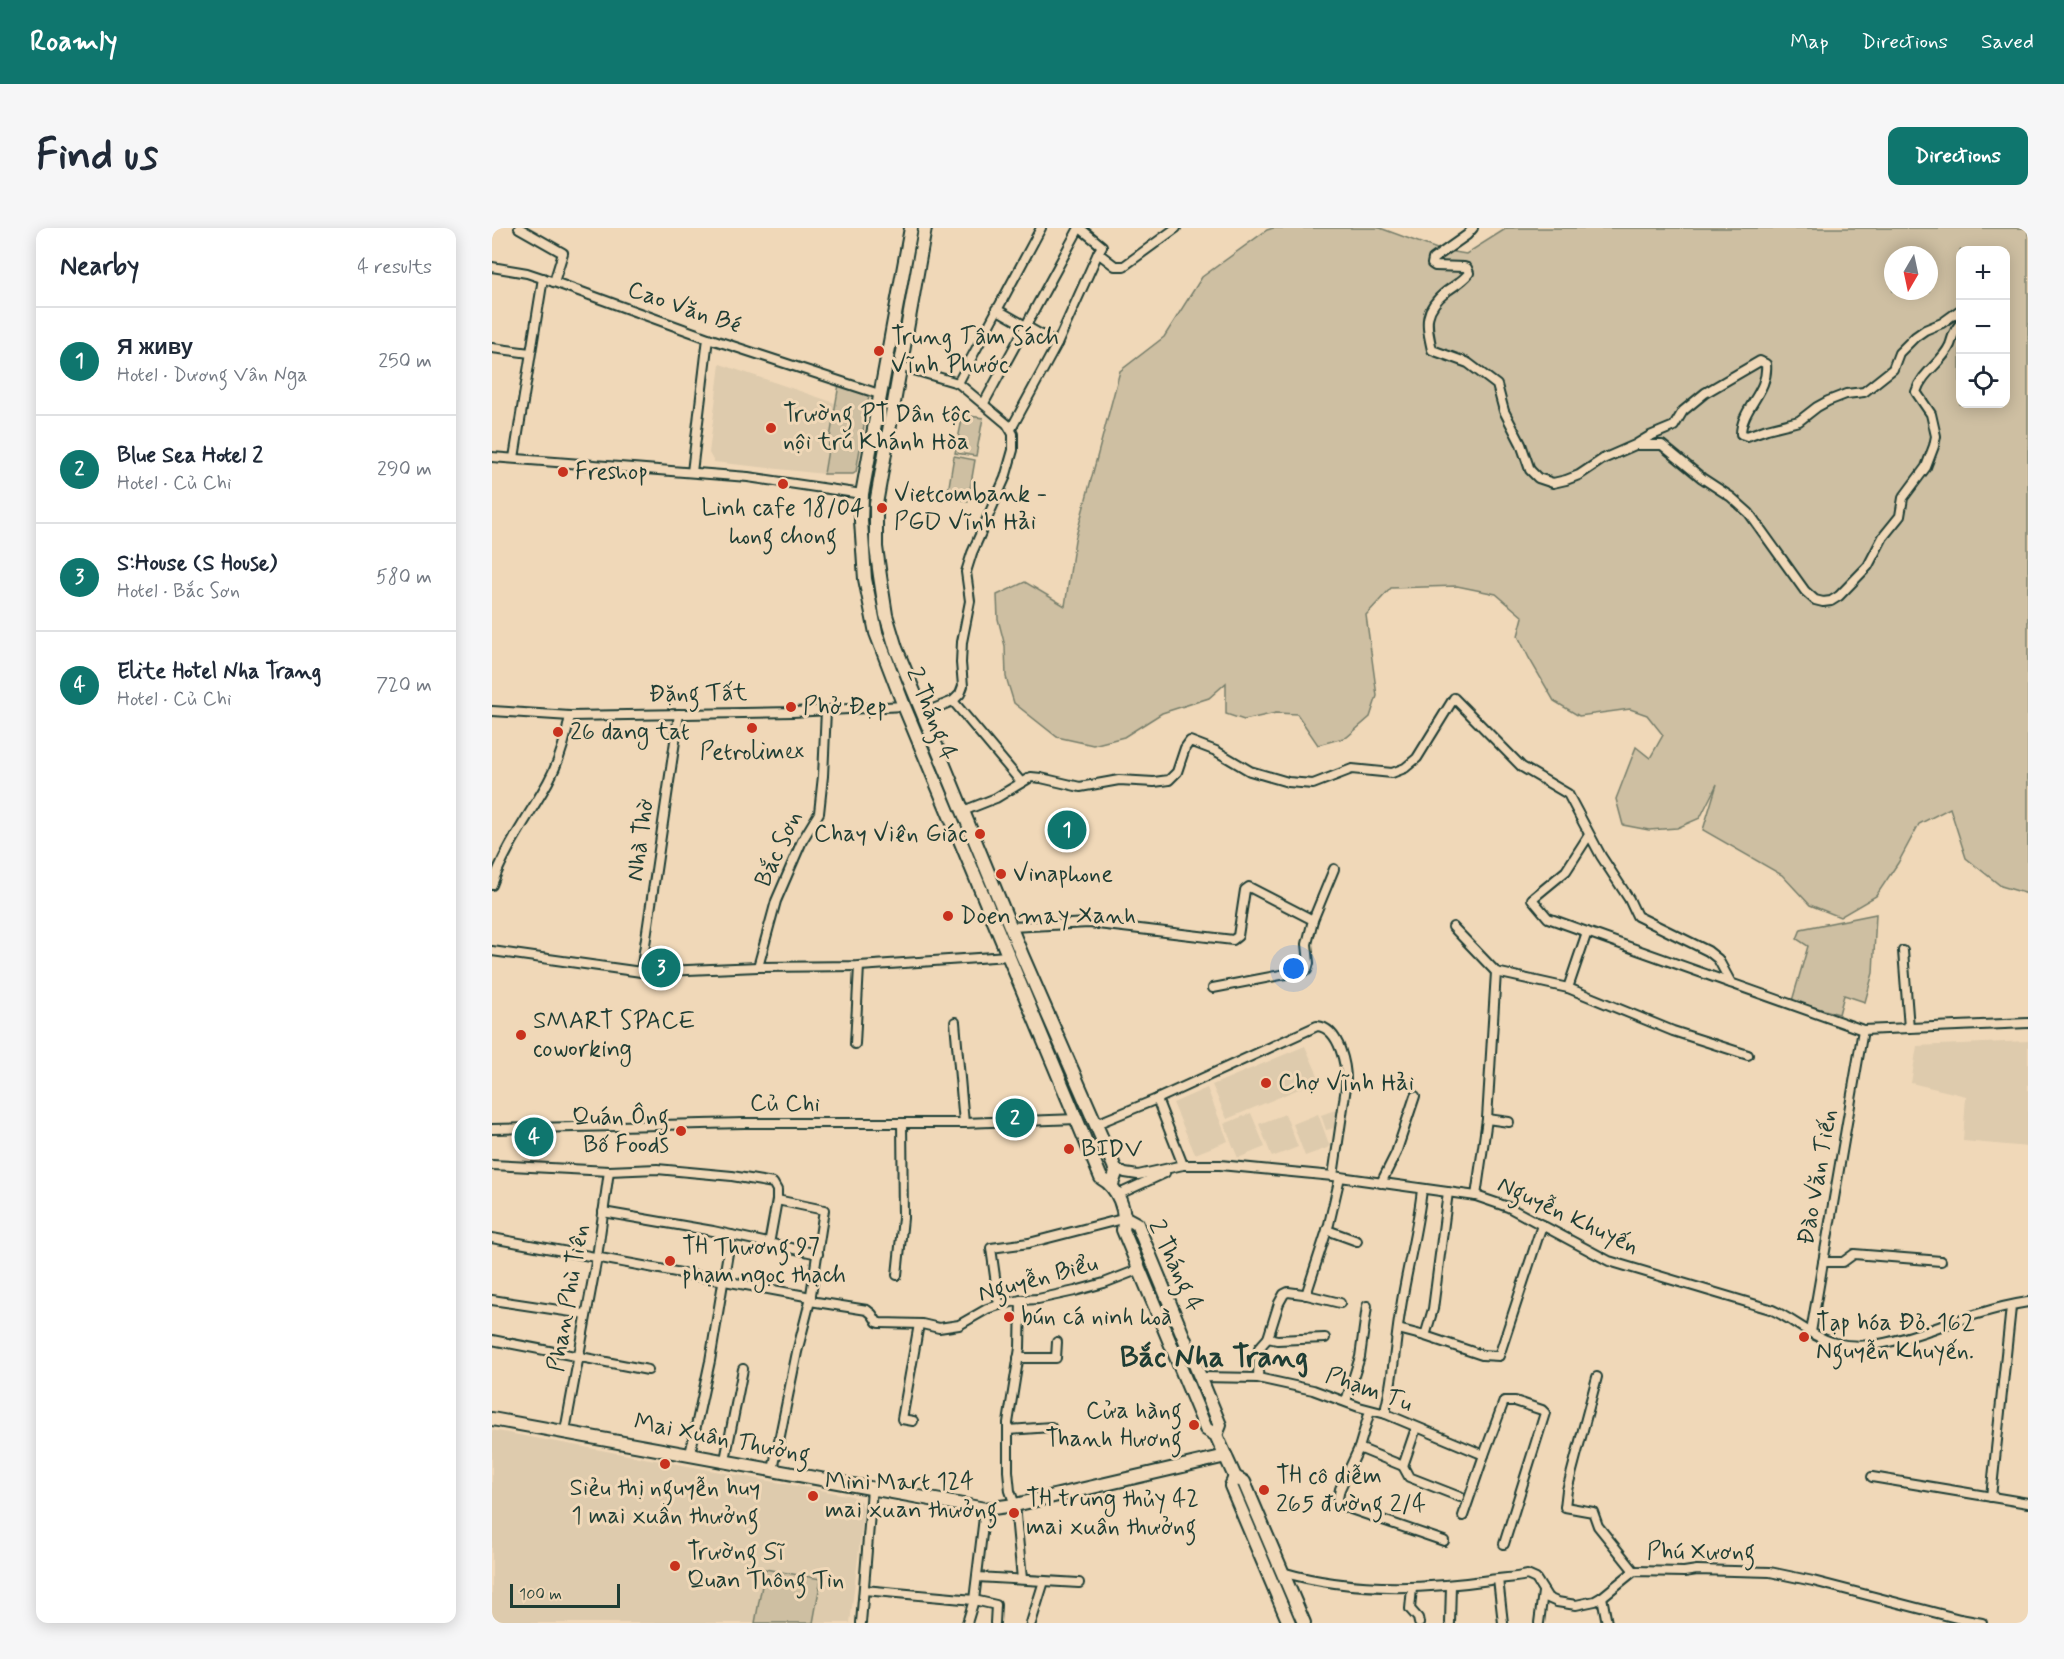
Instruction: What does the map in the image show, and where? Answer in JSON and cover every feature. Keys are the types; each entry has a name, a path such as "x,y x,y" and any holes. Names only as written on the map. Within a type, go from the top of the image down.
{"main road":[{"name":"2 Tháng 4","path":"911,228 862,494 861,521 865,579 876,633 904,706 1101,1178 1114,1190 1126,1218 1123,1230 1206,1429 1216,1435 1235,1477 1244,1482 1304,1623"},
{"name":"2 Tháng 4","path":"925,228 876,504 876,547 886,615 896,648 1022,955 1114,1166 1116,1173 1114,1190"},
{"path":"862,494 876,504"},
{"path":"904,706 917,700"},
{"path":"1008,956 1022,955"},
{"name":"2 Tháng 4","path":"1126,1218 1137,1224 1220,1425 1216,1435"},
{"name":"Mai Xuân Thưởng","path":"492,1419 985,1509 1016,1505 1226,1456"},
{"name":"2 Tháng 4","path":"1235,1477 1231,1486 1289,1623"}],"street":[{"path":"519,228 563,253 554,282"},
{"path":"958,383 1041,228"},
{"path":"984,403 1080,228 1102,246 1057,344 1011,429"},
{"path":"1098,253 1115,266 1124,266 1176,228"},
{"path":"1473,228 1467,235 1433,259 1432,264 1435,266 1464,267 1469,273 1445,292 1428,316 1426,324 1432,350 1468,363 1497,385 1504,411 1521,444 1530,470 1543,480 1553,483 1572,478 1603,459 1674,426 1683,411 1705,393 1760,362 1766,364 1766,375 1762,388 1750,406 1742,425 1741,434 1747,436 1799,421 1828,401 1846,394 1864,392 1893,369 1899,353 1915,337 1956,313"},
{"name":"Cao Văn Bé","path":"492,267 543,278 708,338 879,394"},
{"path":"514,458 543,278"},
{"path":"996,309 1057,344"},
{"path":"1635,446 1662,445 1701,478 1731,497 1749,513 1805,591 1815,600 1831,601 1844,592 1868,566 1883,537 1900,516 1903,498 1926,467 1935,446 1936,431 1931,414 1916,392 1926,374 1949,346 1956,329"},
{"path":"692,472 708,338"},
{"path":"492,348 530,353"},
{"path":"900,366 958,383 984,403 1011,429 1013,434 1013,450 1005,478 967,565 966,583 970,602 962,642 963,687 953,701 923,713"},
{"path":"492,457 778,480 862,494"},
{"path":"963,811 996,798 1031,777 1080,787 1119,780 1165,781 1174,777 1190,741 1216,751 1250,771 1288,782 1312,784 1352,769 1392,773 1405,768 1417,759 1454,698 1522,767 1568,794 1589,835 1637,916 1708,951 1718,959 1731,983"},
{"path":"953,701 1021,782"},
{"name":"Đặng Tất","path":"492,711 570,716 904,706"},
{"name":"Bắc Sơn","path":"758,967 776,901 802,841 819,813 826,710"},
{"name":"Nhà Thờ","path":"641,972 679,714"},
{"path":"492,885 504,857 552,773 566,737 570,716"},
{"path":"1589,835 1566,871 1532,899 1548,918 1863,1030 2028,1023"},
{"path":"1213,988 1307,970 1310,963 1307,944 1313,920 1334,869"},
{"path":"1011,927 1089,924 1233,940 1238,936 1245,890 1249,887 1313,920"},
{"path":"1453,927 1496,972 1568,988 1673,1031 1748,1055"},
{"path":"1568,988 1587,932"},
{"path":"492,951 641,972 859,966 1008,956"},
{"path":"1904,951 1908,1028"},
{"path":"855,1044 859,966"},
{"path":"1476,1196 1487,1119 1496,972"},
{"path":"955,1022 964,1123"},
{"path":"1096,1124 1157,1099 1317,1026 1323,1026 1332,1033 1345,1063 1346,1087 1336,1176 1327,1230 1306,1295"},
{"name":"Đào Văn Tiến","path":"1811,1332 1863,1030"},
{"path":"1381,1183 1396,1153 1415,1096"},
{"path":"1157,1099 1183,1165"},
{"name":"Củ Chi","path":"492,1128 744,1123 964,1123 1078,1119"},
{"path":"1487,1119 1509,1122"},
{"path":"897,1275 903,1218 902,1123"},
{"path":"492,1165 609,1171 657,1169 767,1181 775,1186 777,1200 769,1244"},
{"name":"Nguyễn Khuyến","path":"1114,1190 1183,1165"},
{"name":"Nguyễn Khuyến","path":"1114,1166 1125,1173 1138,1175 1183,1165 1220,1165 1336,1176 1476,1196 1508,1207 1610,1261 1770,1309 1835,1343 1860,1346 1890,1342 2028,1302"},
{"name":"Phan Phù Tiên","path":"565,1431 597,1257 609,1171"},
{"path":"1386,1414 1406,1277 1422,1189"},
{"path":"1425,1336 1433,1309 1448,1192"},
{"path":"773,1470 796,1352 810,1299 824,1210 777,1200"},
{"path":"603,1212 731,1235 818,1254"},
{"path":"999,1305 991,1248 1029,1243 1126,1218"},
{"path":"1398,1329 1475,1353 1498,1356 1542,1225"},
{"path":"1327,1230 1357,1241"},
{"path":"690,1454 710,1362 731,1235"},
{"name":"Nguyễn Biểu","path":"492,1238 867,1310 880,1323 919,1324 939,1328 959,1325 999,1305 1021,1299 1038,1299 1075,1292 1140,1269"},
{"path":"1823,1262 1843,1262 1854,1254 1941,1261"},
{"path":"1258,1378 1259,1348 1268,1338 1284,1293 1306,1295 1340,1303"},
{"path":"1021,1299 1018,1358 1008,1430 1010,1491 1016,1505 1022,1580"},
{"path":"492,1300 585,1314"},
{"path":"1346,1401 1360,1356 1367,1306"},
{"path":"1991,1497 2011,1306"},
{"path":"913,1421 902,1419 919,1324"},
{"path":"1268,1338 1276,1340 1325,1338"},
{"path":"492,1340 648,1370"},
{"path":"1018,1358 1056,1358 1057,1342"},
{"path":"725,1460 743,1369"},
{"name":"Phạm Tu","path":"1200,1377 1258,1378 1312,1390 1386,1414 1484,1455"},
{"path":"1597,1377 1567,1490 1565,1507 1593,1512 1598,1526 1634,1571"},
{"path":"1464,1516 1504,1401 1515,1401 1542,1410 1545,1413 1504,1544"},
{"path":"1371,1411 1359,1448 1340,1489 1337,1499 1339,1505 1444,1541"},
{"path":"1008,1430 1052,1427"},
{"path":"1403,1466 1416,1428"},
{"path":"1359,1448 1403,1466 1409,1477 1460,1497"},
{"path":"1872,1477 2028,1503"},
{"path":"861,1623 872,1489"},
{"path":"967,1623 974,1600 985,1509"},
{"name":"Phú Xương","path":"1282,1572 1310,1580 1334,1583 1412,1588 1532,1576 1548,1598 1568,1604 1584,1604 1602,1597 1634,1571 1770,1572 1982,1623"},
{"path":"977,1577 1079,1583"},
{"path":"1498,1578 1503,1623"},
{"path":"1031,1623 1044,1581"},
{"path":"1450,1623 1451,1585"},
{"path":"1412,1588 1410,1609 1418,1618 1419,1623"},
{"path":"864,1590 974,1600 996,1605 994,1623"},
{"path":"1539,1623 1543,1592"},
{"path":"1602,1597 1607,1623"}],"shaded area":[{"path":"1273,228 1380,228 1437,249 1466,254 1507,228 2028,228 2028,894 2001,886 1966,858 1950,808 1919,824 1898,863 1876,896 1840,917 1810,905 1782,875 1703,830 1717,784 1700,818 1677,828 1649,830 1623,825 1616,799 1636,747 1650,758 1663,735 1647,715 1630,709 1579,716 1554,701 1518,636 1523,617 1496,594 1457,586 1391,588 1366,615 1377,696 1370,717 1347,737 1318,745 1297,714 1276,713 1244,720 1226,714 1226,683 1209,698 1162,713 1124,737 1093,745 1057,737 1014,703 1006,677 1005,646 998,619 997,595 1025,582 1065,606 1075,540 1120,371 1164,337 1202,277"},
{"name":"Trường PT Dân tộc nội trú Khánh Hòa","path":"720,364 835,403 824,474 714,462 709,453"},
{"path":"839,384 869,396 856,472 853,474 824,474"},
{"path":"963,415 983,418 976,456 955,453"},
{"path":"954,456 975,460 968,501 947,498"},
{"path":"1876,914 1873,973 1865,1002 1844,995 1839,1014 1792,1001 1808,946 1797,939 1801,929"},
{"path":"2028,1041 2028,1147 1963,1141 1966,1096 1911,1083 1917,1046"},
{"name":"Chợ Vĩnh Hải","path":"1305,1046 1320,1080 1227,1119 1212,1085"},
{"name":"Chợ Vĩnh Hải","path":"1207,1088 1228,1141 1195,1154 1173,1103"},
{"name":"Chợ Vĩnh Hải","path":"1335,1110 1339,1127 1326,1130 1321,1115"},
{"name":"Chợ Vĩnh Hải","path":"1251,1113 1265,1147 1238,1158 1224,1124"},
{"name":"Chợ Vĩnh Hải","path":"1285,1114 1298,1147 1272,1157 1259,1124"},
{"name":"Chợ Vĩnh Hải","path":"1318,1114 1330,1147 1305,1156 1293,1124"},
{"name":"Trường Sĩ Quan Thông Tin","path":"492,1430 852,1496 861,1502 864,1509 850,1623 492,1623"},
{"path":"765,1569 821,1579 813,1623 755,1623"}],"place":[{"name":"Trung Tâm Sách Vĩnh Phước","path":"879,351"},
{"name":"Trường PT Dân tộc nội trú Khánh Hòa","path":"771,428"},
{"name":"Freshop","path":"563,472"},
{"name":"Linh cafe 18/04 hong chong","path":"783,484"},
{"name":"Vietcombank - PGD Vĩnh Hải","path":"882,508"},
{"name":"Phở Đẹp","path":"791,707"},
{"name":"Petrolimex","path":"752,728"},
{"name":"26 dang tat","path":"558,732"},
{"name":"Я живу","path":"1067,830"},
{"name":"Chay Viên Giác","path":"980,834"},
{"name":"Vinaphone","path":"1001,874"},
{"name":"Doen may Xanh","path":"948,916"},
{"name":"S:House (S House)","path":"661,968"},
{"name":"SMART SPACE coworking","path":"521,1035"},
{"name":"Chợ Vĩnh Hải","path":"1266,1083"},
{"name":"Blue Sea Hotel 2","path":"1015,1118"},
{"name":"Quán Ông Bố Foods","path":"681,1131"},
{"name":"Elite Hotel Nha Trang","path":"534,1137"},
{"name":"BIDV","path":"1069,1149"},
{"name":"TH Thương 97 phạm ngọc thạch","path":"670,1261"},
{"name":"bún cá ninh hoà","path":"1009,1317"},
{"name":"Tạp hóa Đỏ. 162 Nguyễn Khuyến.","path":"1804,1337"},
{"name":"Cửa hàng Thanh Hương","path":"1194,1425"},
{"name":"Siẻu thị nguyễn huy 1 mai xuân thưởng","path":"665,1464"},
{"name":"TH cô diễm 265 đường 2/4","path":"1264,1490"},
{"name":"Mini Mart 124 mai xuan thưởng","path":"813,1496"},
{"name":"TH trung thủy 42 mai xuân thưởng","path":"1014,1513"},
{"name":"Trường Sĩ Quan Thông Tin","path":"675,1566"}],"district":[{"name":"Bắc Nha Trang","path":"1214,1357"}]}
